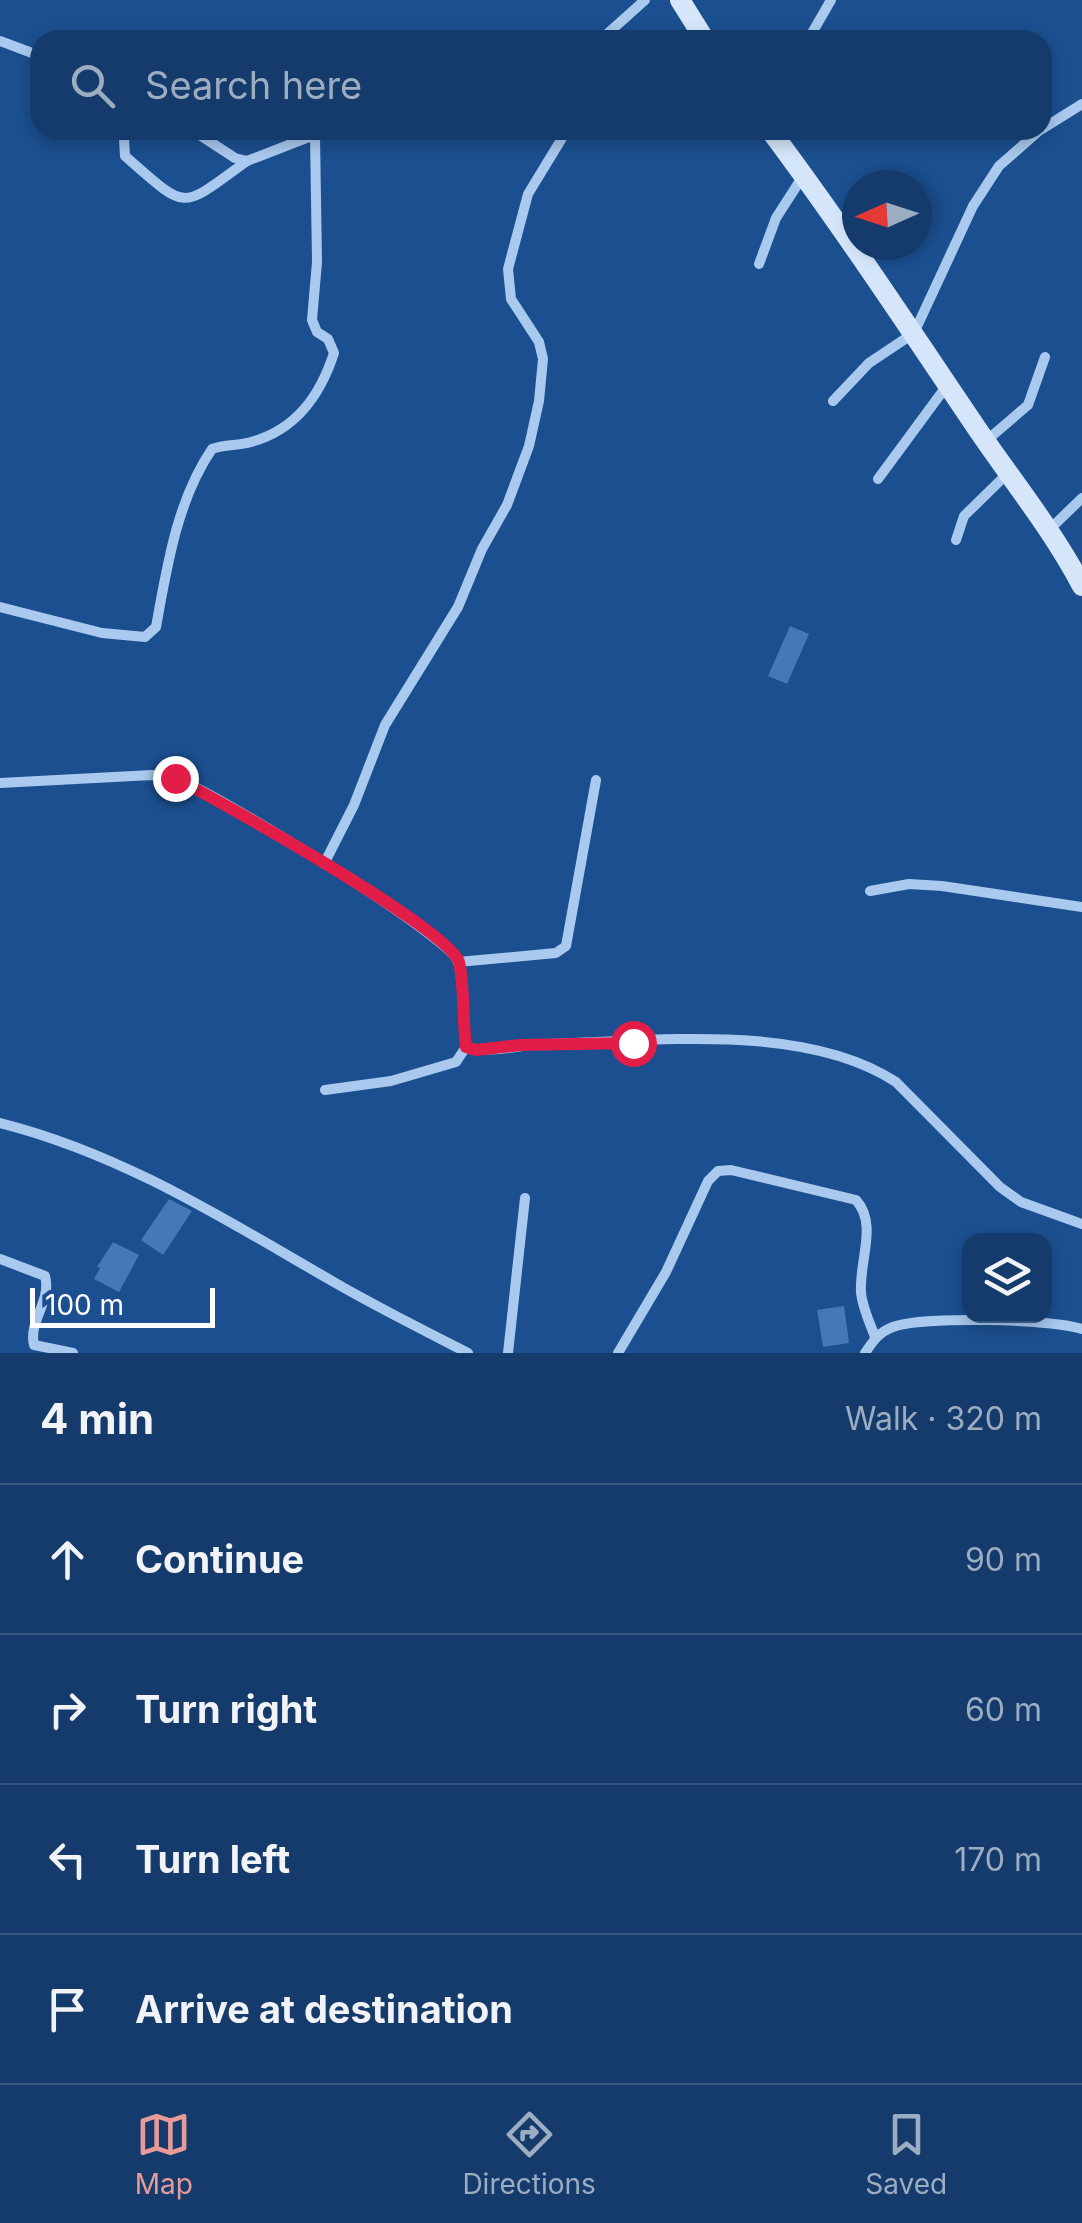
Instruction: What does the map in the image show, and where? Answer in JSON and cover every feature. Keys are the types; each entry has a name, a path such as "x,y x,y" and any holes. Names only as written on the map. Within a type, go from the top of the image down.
{"main road":[{"path":"680,0 700,30"},
{"path":"778,140 914,332 1049,530 1082,586"}],"street":[{"path":"612,30 644,0"},
{"path":"814,30 831,0"},
{"path":"0,41 30,52"},
{"path":"1052,122 1082,104"},
{"path":"124,140 125,156 171,196 186,200 197,197 246,161 302,140"},
{"path":"208,140 246,161"},
{"path":"0,606 102,634 145,637 156,627 178,524 204,460 212,449 263,439 287,426 311,404 334,353 312,320 317,262 315,140"},
{"path":"324,864 354,805 385,725 458,607 482,548 507,506 529,446 543,358 540,342 511,299 508,269 528,194 562,140"},
{"path":"833,401 869,362 914,332 974,206 998,166 1028,140"},
{"path":"759,264 776,218 804,175"},
{"path":"986,441 1028,405 1044,358"},
{"path":"878,479 948,384"},
{"path":"956,540 964,516 1008,473"},
{"path":"1049,530 1082,498"},
{"path":"0,783 152,775 175,778 284,838 414,921 449,948 458,962 466,1047 456,1062 369,1085 325,1090"},
{"path":"458,962 556,953 566,946 596,780"},
{"path":"870,890 909,884 942,886 1082,906"},
{"path":"466,1047 476,1050 520,1045 758,1041 834,1054 878,1070 896,1082 973,1161 1020,1202 1082,1224"},
{"path":"0,1123 54,1138 146,1175 384,1311 468,1353"},
{"path":"618,1353 680,1244 708,1181 718,1171 731,1170 856,1200 864,1208 868,1222 861,1289 875,1337"},
{"path":"508,1353 525,1198"},
{"path":"0,1258 45,1276 48,1288 32,1338 34,1345 73,1353"},
{"path":"865,1353 875,1337 890,1328 920,1321 1041,1320 1082,1329"}],"building":[{"path":"790,626 809,634 787,684 768,676"},
{"path":"169,1199 192,1211 163,1255 141,1240"},
{"path":"113,1242 139,1255 119,1292 94,1279"},
{"path":"844,1306 849,1343 823,1347 817,1310"}],"route":[{"path":"175,778 284,838 414,921 449,948 458,962 466,1047 476,1050 520,1045 633,1043"}]}
